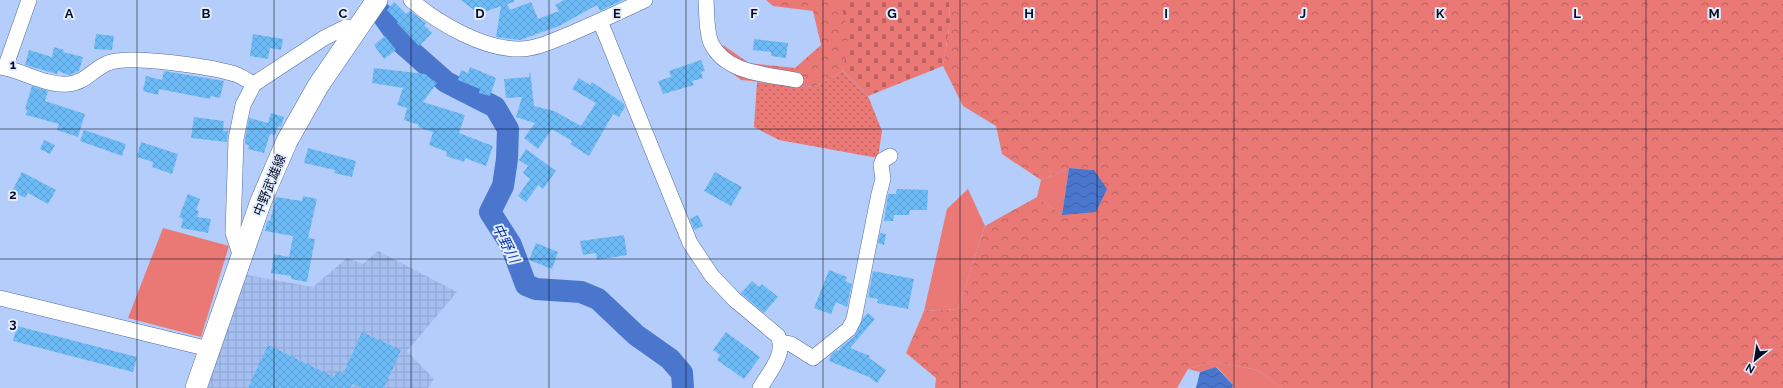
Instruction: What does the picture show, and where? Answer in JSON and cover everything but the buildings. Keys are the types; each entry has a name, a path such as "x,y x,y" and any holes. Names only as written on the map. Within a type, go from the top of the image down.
{"main road":[{"name":"中野武雄線","path":"196,388 261,201 287,141 318,86 377,0"}],"street":[{"path":"29,0 2,67 52,82 68,84 82,80 108,62 127,59 205,66 236,75 254,84"},
{"path":"411,0 421,8 472,39 502,48 522,50 545,44 645,0"},
{"path":"706,0 708,32 711,43 722,58 736,68 796,80"},
{"path":"600,21 690,243 712,276 735,300 778,336 781,342 780,354 760,388"},
{"path":"241,257 233,233 236,139 243,105 254,84 324,38 346,28 357,28"},
{"path":"781,342 791,344 813,358 849,329 854,319 878,194 883,178 881,165 883,160 890,156"},
{"path":"0,298 209,349"}],"shaded area":[{"path":"378,251 457,292 407,351 434,379 428,388 207,388 247,275 313,287 347,258 363,264"}],"green space":[{"path":"766,0 880,0 850,31 843,71 813,87 741,80 716,61 723,45 749,63 795,68 821,45 813,11 773,6"},
{"path":"839,0 949,0 950,22 943,66 868,96 843,71 849,31"},
{"path":"949,0 1783,0 1783,388 1282,388 1257,370 1212,361 1188,369 1177,388 935,388 936,378 906,353 924,311 958,309 985,226 1037,197 1062,215 1094,170 1069,168 1041,180 1002,154 996,126 963,106 943,66 950,22"},
{"path":"843,71 868,96 882,131 878,158 779,140 754,127 757,82 813,87"},
{"path":"1069,168 1062,215 1037,197 1041,180"},
{"path":"968,189 985,226 958,309 924,311 947,209"},
{"path":"163,228 229,246 201,337 128,318"},
{"path":"1212,361 1257,370 1282,388 1232,388 1233,385 1217,367 1200,372 1188,369"}],"water":[{"path":"1069,168 1094,170 1107,189 1096,212 1062,215"},
{"path":"1216,367 1233,385 1232,388 1196,388 1200,372"}],"waterway":[{"name":"中野川","path":"381,13 403,44 446,82 495,107 508,129 507,159 503,186 490,212 511,245 526,285 536,289 581,292 598,299 636,335 670,359 682,373 683,388"}]}
